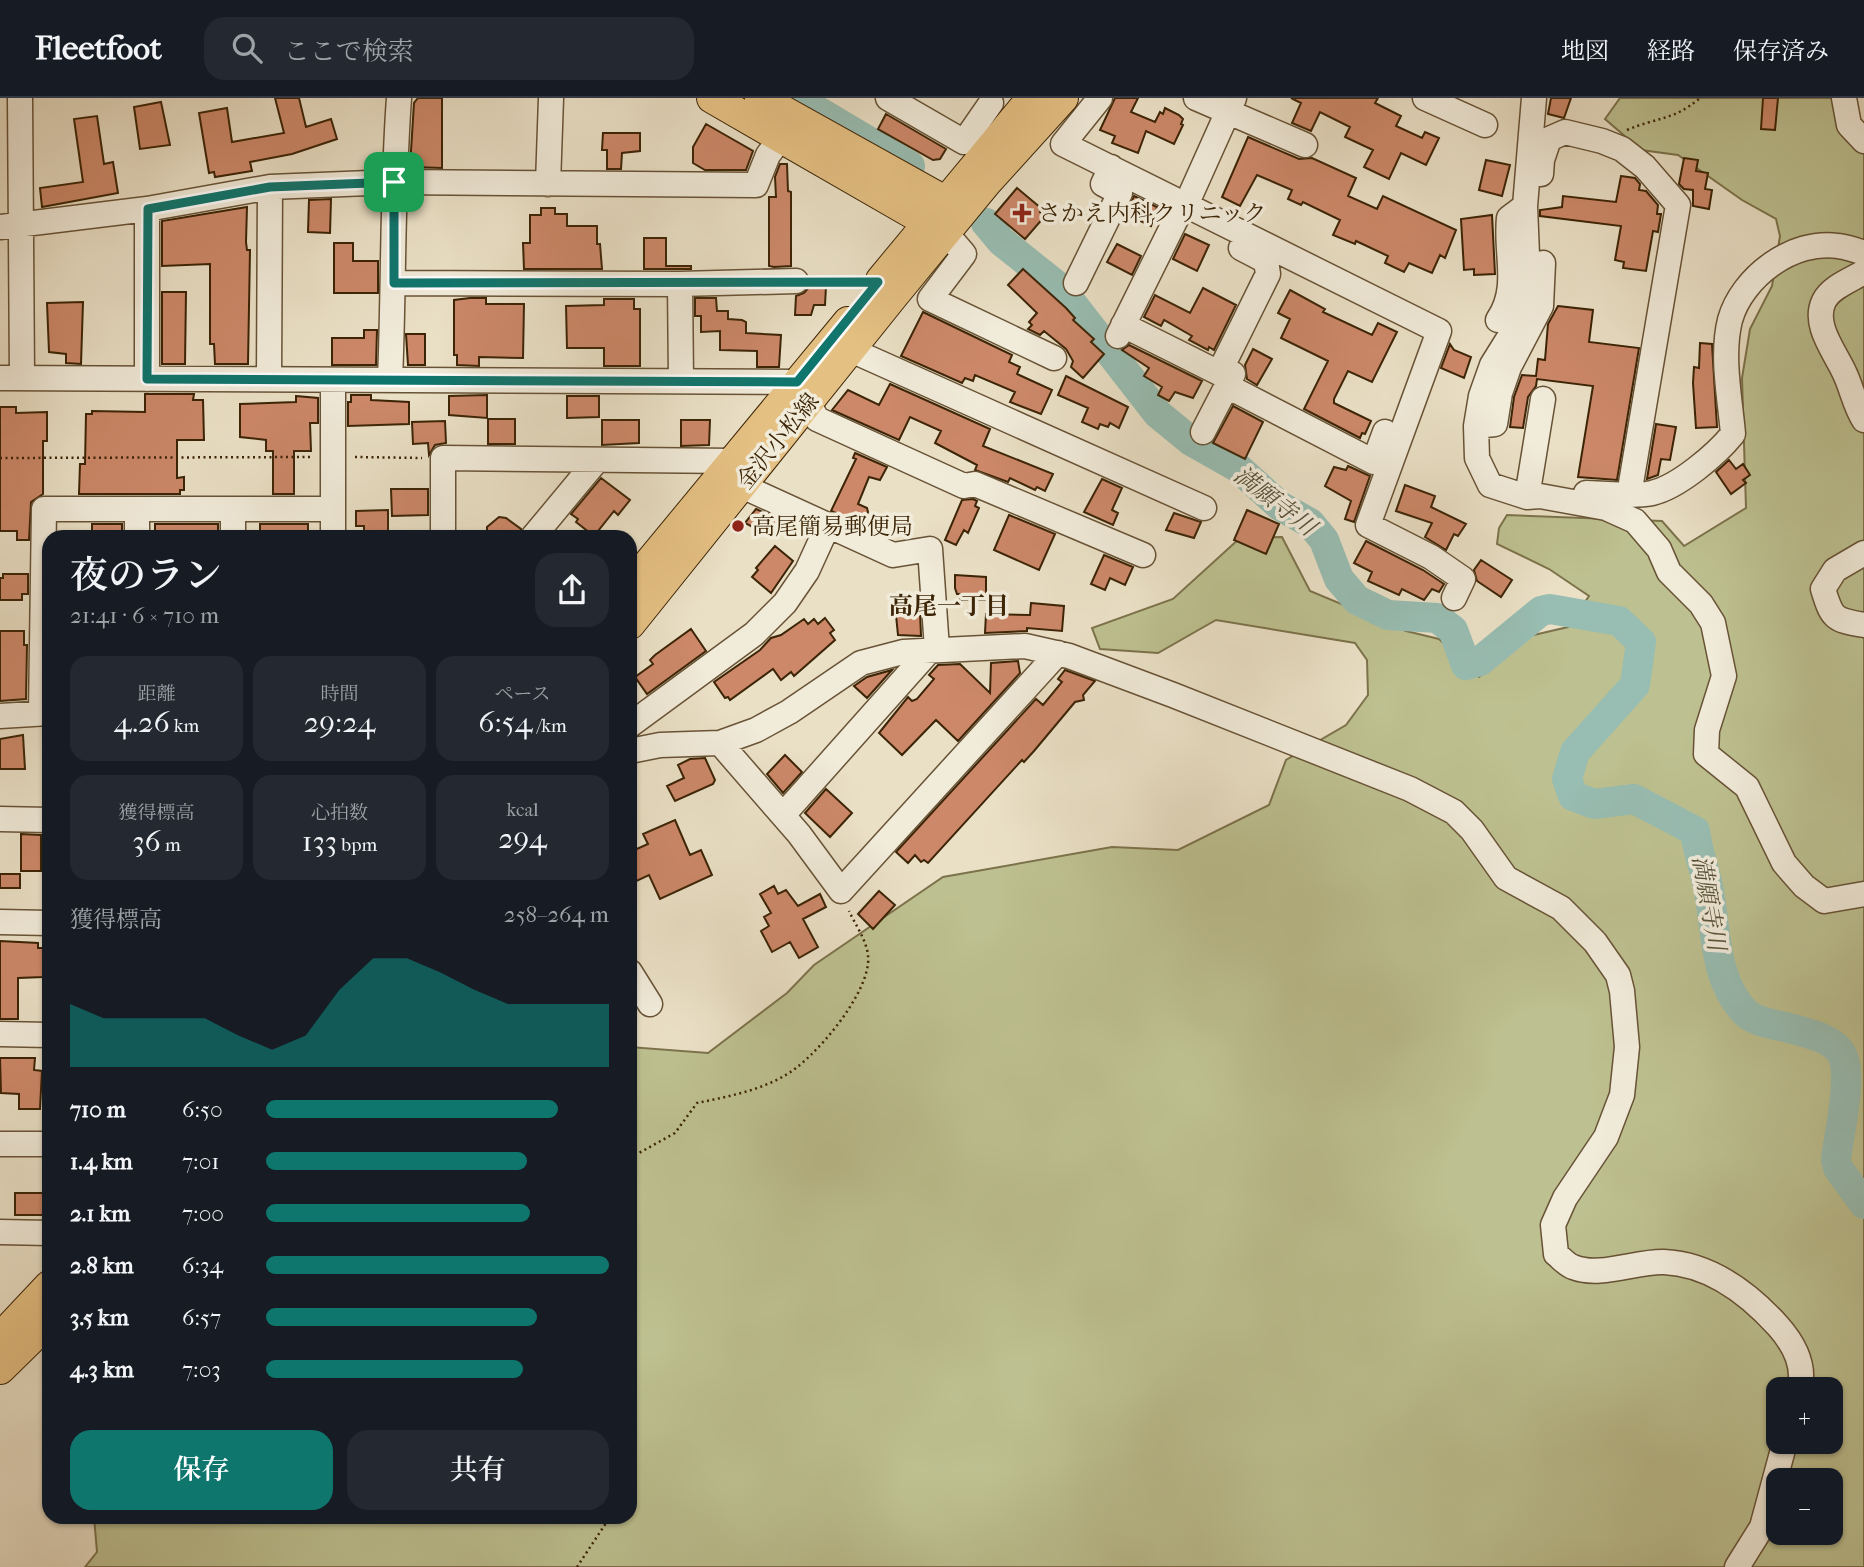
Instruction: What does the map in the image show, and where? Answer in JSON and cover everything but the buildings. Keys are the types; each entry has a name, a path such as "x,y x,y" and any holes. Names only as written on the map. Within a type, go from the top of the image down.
{"main road":[{"path":"712,98 780,139 946,217"},
{"path":"760,98 946,217"},
{"name":"金沢小松線","path":"803,393 851,350 946,217 1011,109 1063,98"},
{"name":"金沢小松線","path":"637,614 738,474 803,393 878,282 946,217"},
{"name":"金沢小松線","path":"637,579 738,474"},
{"path":"0,1338 42,1293"},
{"path":"0,1369 42,1328"}],"street":[{"path":"20,98 10,226 11,378 681,381 803,393 817,419 964,486 975,484 1143,555"},
{"path":"390,380 394,182 399,98"},
{"path":"548,184 551,98"},
{"path":"888,98 964,142 1011,109 1063,144 1111,167 1180,207 1266,261 1268,274 1219,373 1120,331 1180,207 1231,105"},
{"path":"1063,144 1100,98"},
{"path":"1196,98 1231,105 1305,145"},
{"path":"1424,98 1485,125"},
{"path":"1534,98 1525,206 1528,279 1520,320 1492,365 1481,396 1476,426 1477,458 1490,485 1527,497 1551,498 1606,508 1635,521 1659,549 1669,572 1701,604 1713,623 1724,676 1707,730 1706,754 1747,787 1784,863 1804,886 1824,901 1864,894"},
{"path":"1844,98 1849,125 1864,141"},
{"path":"1476,426 1495,425 1500,393 1509,367 1541,306 1542,160 1549,139 1565,132 1622,149 1645,167 1678,205 1629,495"},
{"path":"10,226 148,209 270,187 394,182 756,185 768,155 780,139"},
{"path":"1076,283 1120,193 1103,184 1111,167"},
{"path":"269,379 270,187"},
{"path":"1498,320 1506,308 1511,289 1507,234 1509,219 1525,206"},
{"path":"1180,207 1414,334 1416,348 1374,462 1227,386"},
{"path":"147,379 148,209"},
{"path":"946,217 964,254 930,299 1054,358"},
{"path":"1551,498 1562,492 1629,495 1653,493 1675,482 1718,452 1733,434 1727,358 1730,321 1739,299 1777,260 1807,247 1836,245 1864,253"},
{"path":"1203,432 1283,276 1286,263"},
{"path":"1286,263 1439,331 1368,525 1431,557 1463,579 1454,598"},
{"path":"1864,272 1843,284 1824,300 1821,316 1833,352 1844,371 1864,420"},
{"path":"394,283 680,284 796,281"},
{"path":"680,284 681,381"},
{"path":"851,350 1204,508"},
{"path":"333,380 333,530"},
{"path":"1527,497 1542,398"},
{"path":"443,530 443,458 597,460 738,474 828,526 893,555 930,549 933,650 783,815"},
{"path":"539,530 597,460"},
{"path":"44,530 44,509 333,509"},
{"path":"137,510 137,530"},
{"path":"233,510 233,530"},
{"path":"637,719 754,634 785,603 807,571 828,526"},
{"path":"1864,553 1835,570 1823,589 1831,615 1840,621 1864,625"},
{"path":"637,750 720,743 756,730 789,712 862,663 903,652 1025,646 1058,653 1288,740 1410,789 1454,812 1472,830 1513,884 1534,892 1560,908 1595,942 1618,975 1622,991 1627,1047 1622,1095 1605,1137 1565,1198 1553,1225 1556,1254 1573,1267 1590,1270 1665,1262 1717,1275 1758,1304 1785,1333 1801,1364 1800,1377"},
{"path":"720,743 783,815 841,891 1058,653"},
{"path":"0,716 42,713"},
{"path":"637,762 675,745"},
{"path":"0,819 42,820"},
{"path":"0,922 42,923"},
{"path":"637,983 650,1004"},
{"path":"0,1034 42,1035"},
{"path":"0,1144 42,1144"},
{"path":"0,1232 42,1233"},
{"path":"1737,1567 1762,1527 1782,1454"}],"path":[{"path":"1602,141 1641,124 1674,117 1700,98"},
{"path":"796,281 878,282"},
{"path":"0,458 443,458"},
{"path":"637,1154 676,1133 697,1103 732,1096 785,1076 819,1047 847,1012 864,982 868,955 841,891"},
{"path":"577,1567 605,1524"}],"green space":[{"path":"1620,98 1838,98 1864,144 1864,1567 85,1567 97,1552 95,1524 637,1524 637,1048 708,1053 787,993 814,965 943,877 1112,847 1178,850 1269,805 1286,760 1346,725 1368,695 1367,660 1355,643 1216,620 1158,653 1100,649 1092,628 1173,599 1240,538 1282,537 1310,591 1406,631 1439,639 1479,677 1521,638 1568,627 1589,596 1549,569 1497,544 1499,528 1507,515 1662,521 1684,546 1746,508 1742,378 1750,329 1772,286 1780,236 1776,219 1742,200 1678,155 1641,150 1605,119"}],"waterway":[{"name":"満願寺川","path":"796,98 910,166"},
{"name":"満願寺川","path":"986,223 1001,241 1060,288 1158,414 1191,441 1237,467 1280,506 1310,523 1324,540 1339,579 1357,600 1388,615 1437,618 1453,630 1466,665 1480,661 1541,611 1550,609 1619,621 1641,642 1635,685 1575,752 1567,779 1573,796 1594,804 1634,799 1695,831 1710,898 1721,968 1735,1000 1754,1019 1828,1041 1839,1050 1844,1059 1845,1103 1836,1160 1838,1168 1864,1204"}],"place":[{"name":"さかえ内科クリニック","path":"1022,213"},
{"name":"高尾簡易郵便局","path":"738,526"}],"district":[{"name":"高尾一丁目","path":"949,606"}],"route":[{"path":"394,182 394,283 878,282 797,382 147,379 148,209 270,187 394,182"}]}
